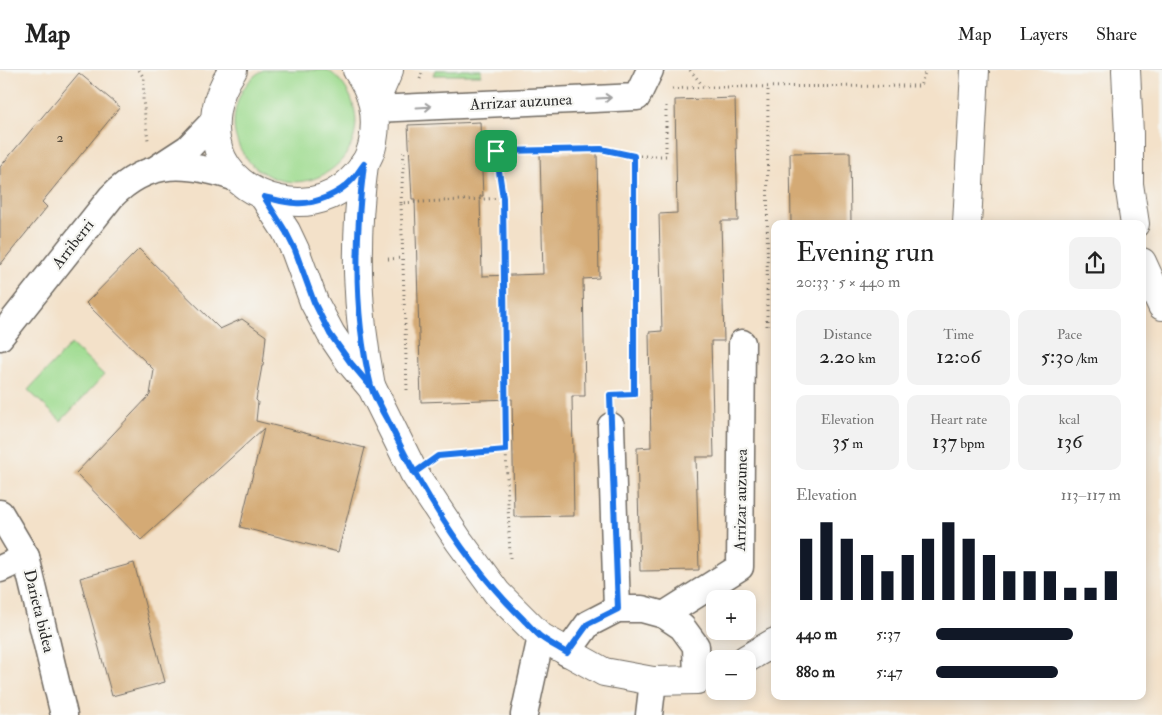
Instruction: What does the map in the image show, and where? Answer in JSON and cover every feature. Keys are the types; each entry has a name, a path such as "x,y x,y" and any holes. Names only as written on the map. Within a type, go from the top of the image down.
{"street":[{"name":"Arriberri","path":"220,76 214,121 217,144 224,164 249,189 264,197 296,204 312,202 340,190 352,180 364,164 372,147 376,128 374,106 370,91 357,70"},
{"path":"374,106 389,70"},
{"path":"967,220 976,70"},
{"path":"1126,70 1130,134 1129,184 1134,220"},
{"name":"Arrizar auzunea","path":"374,106 489,104 637,96 658,80"},
{"name":"Arriberri","path":"0,337 121,186 146,171 159,167 188,148 214,121"},
{"path":"364,164 357,238 357,275 364,350 372,388"},
{"name":"Arriberri","path":"159,167 198,168 236,178"},
{"path":"264,197 295,250 314,302 330,334 372,388 414,473 459,541 497,593 541,637 567,653 604,672 653,682 706,676 696,646 682,627 664,615 642,609 618,609 588,624 567,653"},
{"path":"1146,271 1162,306"},
{"name":"Arrizar auzunea","path":"664,615 740,567 742,342"},
{"path":"611,426 618,609"},
{"name":"Darieta bidea","path":"0,513 26,558 64,715"},
{"path":"0,568 26,558"},
{"path":"524,715 541,637"},
{"path":"756,653 771,644"},
{"path":"649,715 653,682"}],"path":[{"path":"139,70 144,78 143,100 146,135 159,167"},
{"path":"690,70 704,87"},
{"path":"658,80 704,87 920,86 926,70"},
{"path":"742,342 767,334 768,87"},
{"path":"496,151 601,149 634,156 666,156 666,99"},
{"path":"489,104 503,198 506,450 510,558"},
{"path":"611,426 610,395 634,394 634,156"},
{"path":"407,394 401,203 503,198"},
{"path":"414,473 438,456 506,450"}],"green space":[{"path":"263,70 327,70 335,75 344,86 351,98 356,120 353,139 344,157 331,170 314,179 294,182 274,178 255,167 243,154 234,130 234,116 245,86"},
{"path":"435,70 481,70 481,75 433,75"},
{"path":"71,344 104,375 61,421 28,390"}],"building":[{"path":"79,73 120,107 42,202 47,207 0,265 0,167"},
{"path":"735,98 738,221 721,221 724,341 711,341 714,457 696,457 699,570 640,571 637,448 651,447 649,332 662,331 659,214 677,213 675,100"},
{"path":"480,122 483,196 480,196 482,276 543,274 540,153 597,152 599,278 583,279 585,396 572,396 574,516 514,517 512,399 421,402 415,199 412,199 408,125"},
{"path":"850,152 851,220 791,220 790,153"},
{"path":"139,249 220,329 242,319 266,336 263,366 256,400 258,402 256,421 365,448 338,552 240,527 264,428 141,540 76,473 150,395 154,370 86,303"},
{"path":"134,563 165,682 112,696 80,578"}],"route":[{"path":"496,151 503,198 506,450 438,456 414,473 372,388 330,334 314,302 295,250 276,214 264,197 296,204 312,202 340,190 352,180 364,164 357,238 357,275 364,350 372,388 393,430 414,473 459,541 497,593 541,637 567,653 588,624 618,609 610,395 634,394 634,156 601,149 496,151"}]}
